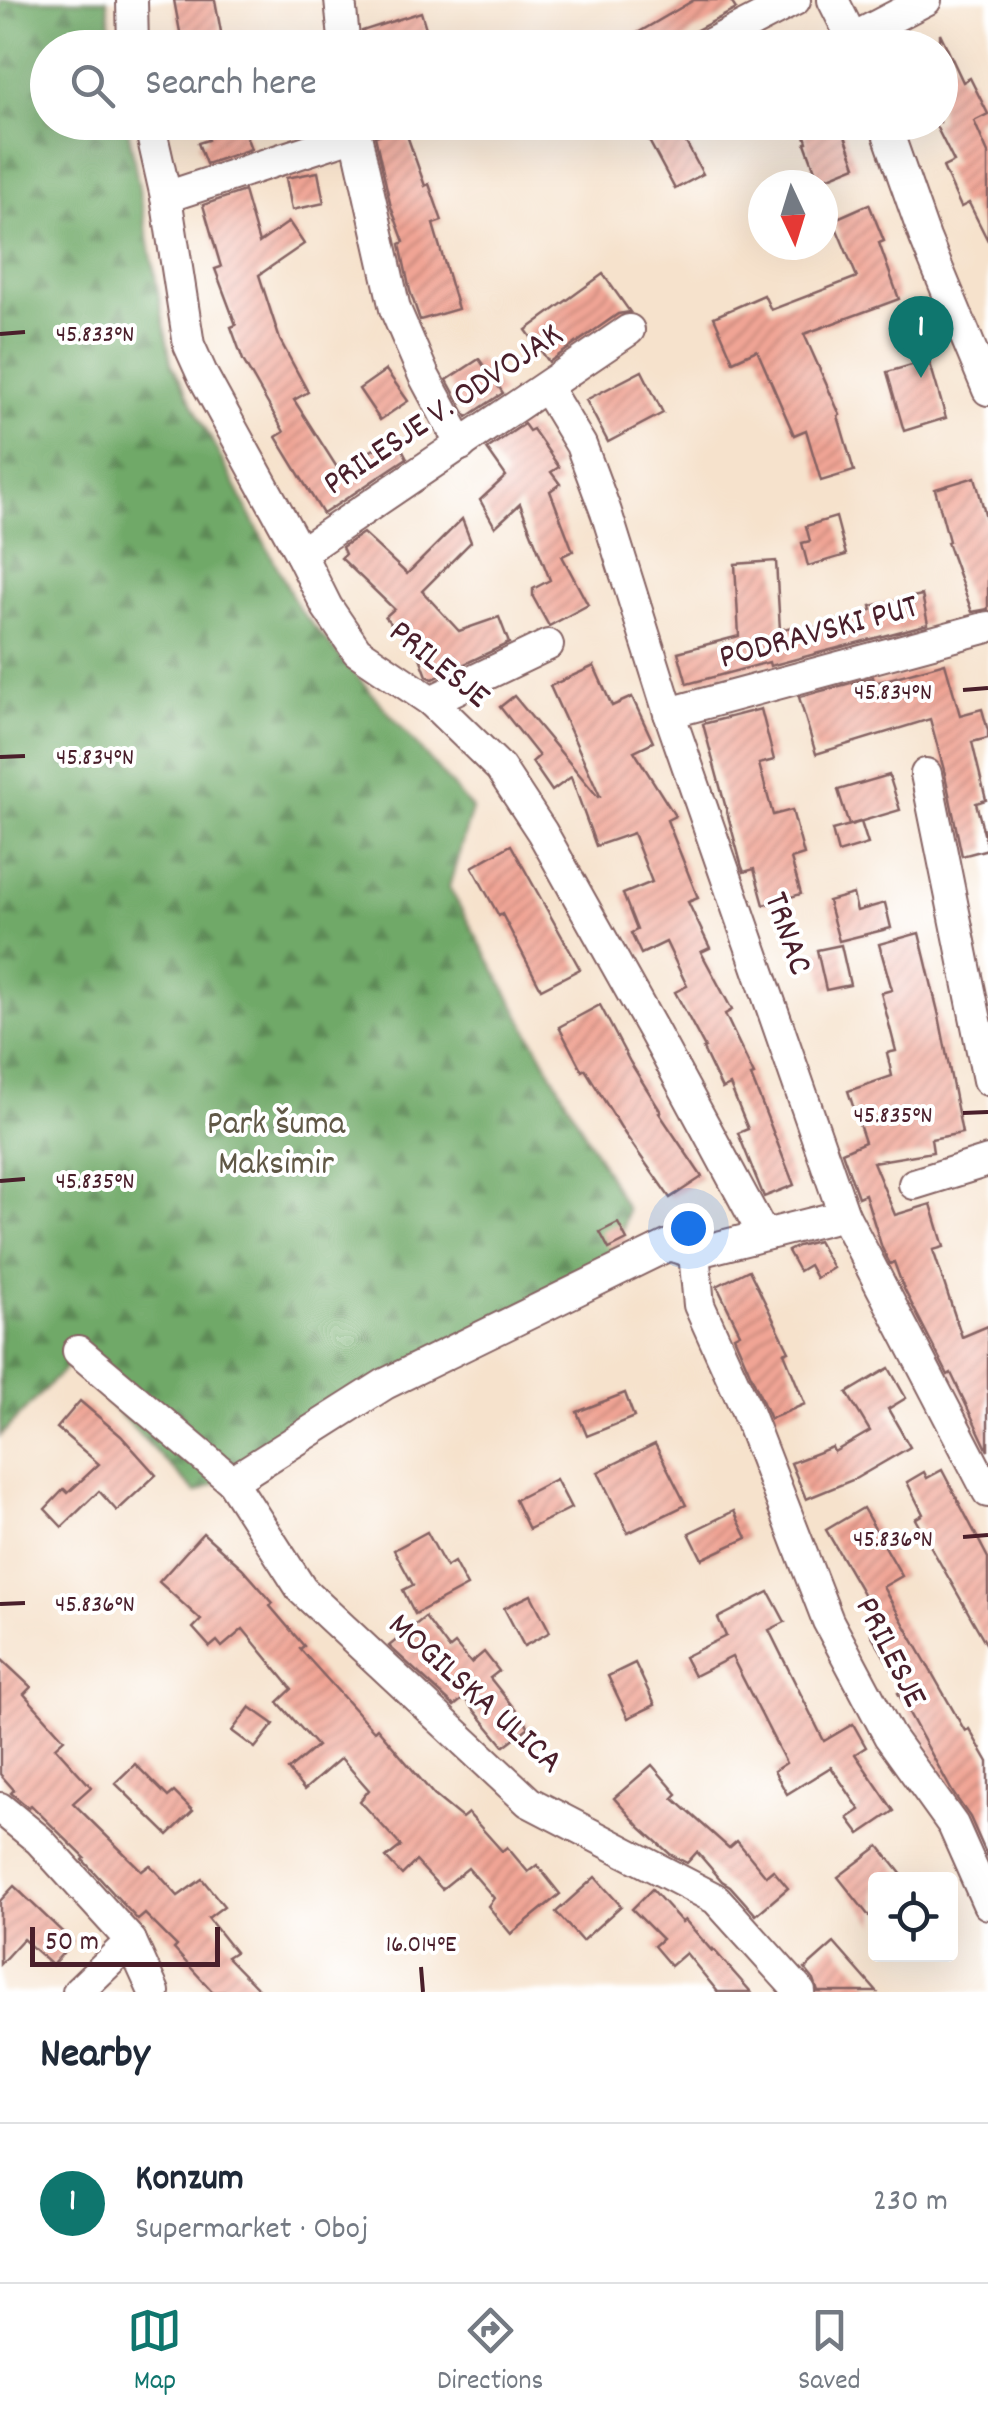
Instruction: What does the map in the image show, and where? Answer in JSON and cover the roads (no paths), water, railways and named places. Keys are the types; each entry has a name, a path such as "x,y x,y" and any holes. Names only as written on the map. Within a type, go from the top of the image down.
{"street":[{"path":"132,0 133,30"},
{"path":"340,0 343,30"},
{"path":"737,30 796,0"},
{"path":"833,0 848,30"},
{"path":"876,30 926,0"},
{"name":"PRILESJE","path":"152,140 166,198 189,345 327,606 358,650 432,701 500,768 542,832 664,1048 763,1234"},
{"path":"166,198 324,140"},
{"path":"357,140 395,309 424,376 461,445"},
{"path":"890,140 925,238 988,390"},
{"name":"PRILESJE V. ODVOJAK","path":"300,553 629,330"},
{"name":"TRNAC","path":"546,387 582,445 669,713 844,1214 988,1492"},
{"name":"PODRAVSKI PUT","path":"669,713 988,627"},
{"path":"432,701 548,645"},
{"path":"926,774 988,1080"},
{"path":"914,1184 988,1162"},
{"path":"232,1481 386,1384 669,1245 694,1252 844,1214"},
{"name":"PRILESJE","path":"694,1252 699,1305 746,1408 828,1621 889,1736 953,1825 988,1904"},
{"name":"MOGILSKA ULICA","path":"78,1351 232,1481 302,1590 530,1802 716,1898 800,1992"},
{"path":"0,1808 39,1840 131,1942 154,1992"},
{"path":"78,1992 131,1942"}],"place":[{"name":"Konzum","path":"921,378"}],"park label":[{"name":"Park šuma Maksimir","path":"276,1146"}]}
